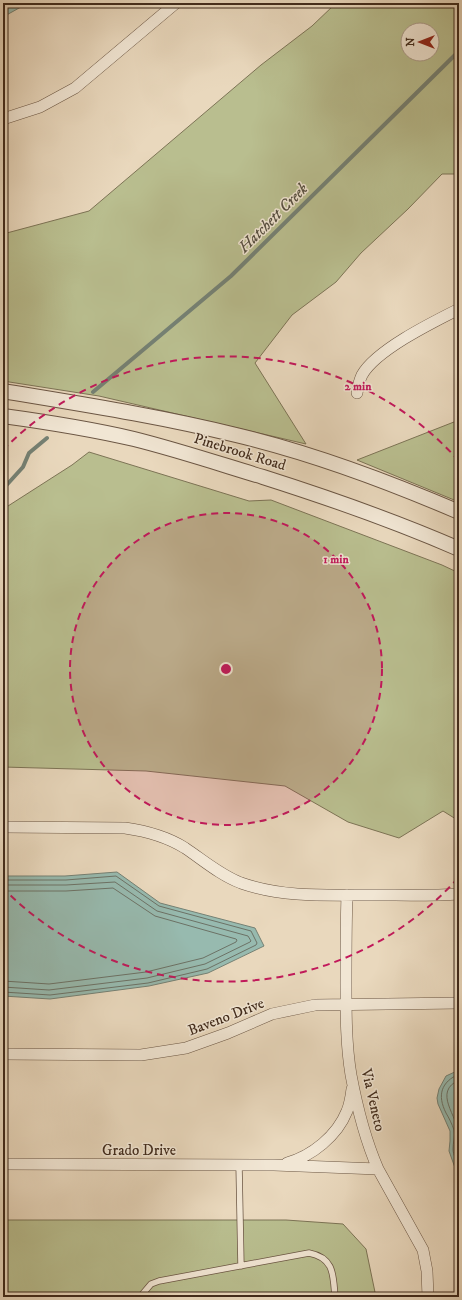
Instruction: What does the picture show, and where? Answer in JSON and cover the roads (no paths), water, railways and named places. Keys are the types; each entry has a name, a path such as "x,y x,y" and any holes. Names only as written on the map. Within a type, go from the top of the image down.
{"street":[{"path":"3,119 40,107 75,88 176,3"},
{"path":"357,393 362,376 378,358 393,346 459,309"},
{"name":"Pinebrook Road","path":"3,391 183,423 258,440 360,473 459,512"},
{"name":"Pinebrook Road","path":"3,416 88,430 151,444 241,470 334,500 410,528 459,549"},
{"path":"3,827 125,828 140,830 169,839 184,847 227,876 271,892 288,894 346,895 459,894"},
{"name":"Via Veneto","path":"346,895 346,1004 351,1075 366,1136 378,1169 420,1243 428,1271 428,1297"},
{"name":"Baveno Drive","path":"3,1054 141,1055 186,1048 207,1041 272,1014 315,1005 459,1003"},
{"name":"Grado Drive","path":"274,1165 295,1161 306,1156 317,1149 333,1133 342,1122 347,1111 352,1088 351,1075"},
{"name":"Grado Drive","path":"3,1164 274,1165 378,1169"}],"lane":[{"path":"239,1165 241,1266"},
{"path":"140,1297 146,1288 159,1281 304,1253 319,1255 327,1261 332,1270 335,1297"}],"water":[{"path":"3,3 28,3 3,17"},
{"path":"117,872 160,903 255,928 264,946 208,973 149,986 50,999 3,996 3,876 65,876"},
{"path":"459,1070 459,1179 449,1151 450,1131 438,1104 437,1098 439,1089 446,1076"}],"waterway":[{"name":"Hatchett Creek","path":"93,392 231,276 459,51"},
{"name":"Hatchett Creek","path":"3,489 23,467 29,453 47,438"}]}
